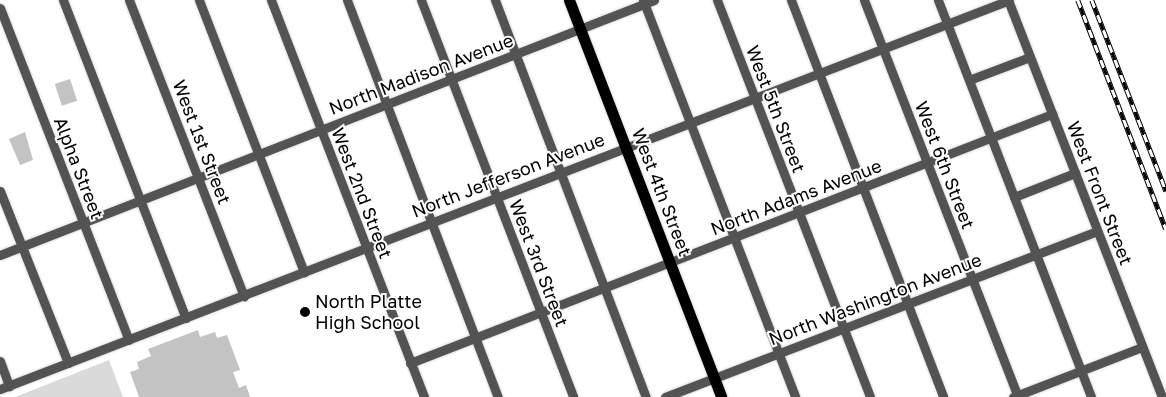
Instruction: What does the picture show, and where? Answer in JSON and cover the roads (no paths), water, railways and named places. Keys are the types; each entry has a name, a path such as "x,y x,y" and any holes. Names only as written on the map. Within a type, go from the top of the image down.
{"main road":[{"name":"West 4th Street","path":"569,0 721,397"}],"street":[{"path":"63,0 186,318"},
{"name":"West 1st Street","path":"129,0 244,296"},
{"path":"199,0 304,272"},
{"name":"West 2nd Street","path":"272,0 424,397"},
{"path":"347,0 498,397"},
{"name":"West 3rd Street","path":"421,0 573,397"},
{"path":"495,0 646,397"},
{"name":"North Madison Avenue","path":"0,255 581,30 644,2 654,0"},
{"name":"West 5th Street","path":"717,0 870,397"},
{"path":"790,0 943,397"},
{"name":"West 6th Street","path":"864,0 1016,396"},
{"path":"938,0 1091,397"},
{"name":"North Jefferson Avenue","path":"0,390 496,196 1008,0"},
{"name":"West Front Street","path":"1008,0 1162,397"},
{"path":"644,2 795,397"},
{"name":"Alpha Street","path":"0,8 128,340"},
{"path":"969,80 1030,57"},
{"name":"North Adams Avenue","path":"410,363 928,164 1052,114"},
{"path":"1014,197 1075,173"},
{"path":"0,191 68,363"},
{"name":"North Washington Avenue","path":"665,397 1098,231"},
{"path":"1016,396 1142,347"},
{"path":"0,361 9,386"}],"railway":[{"path":"1078,0 1166,229"},
{"path":"1092,0 1166,191"}],"place":[{"name":"North Platte High School","path":"305,312"}]}
